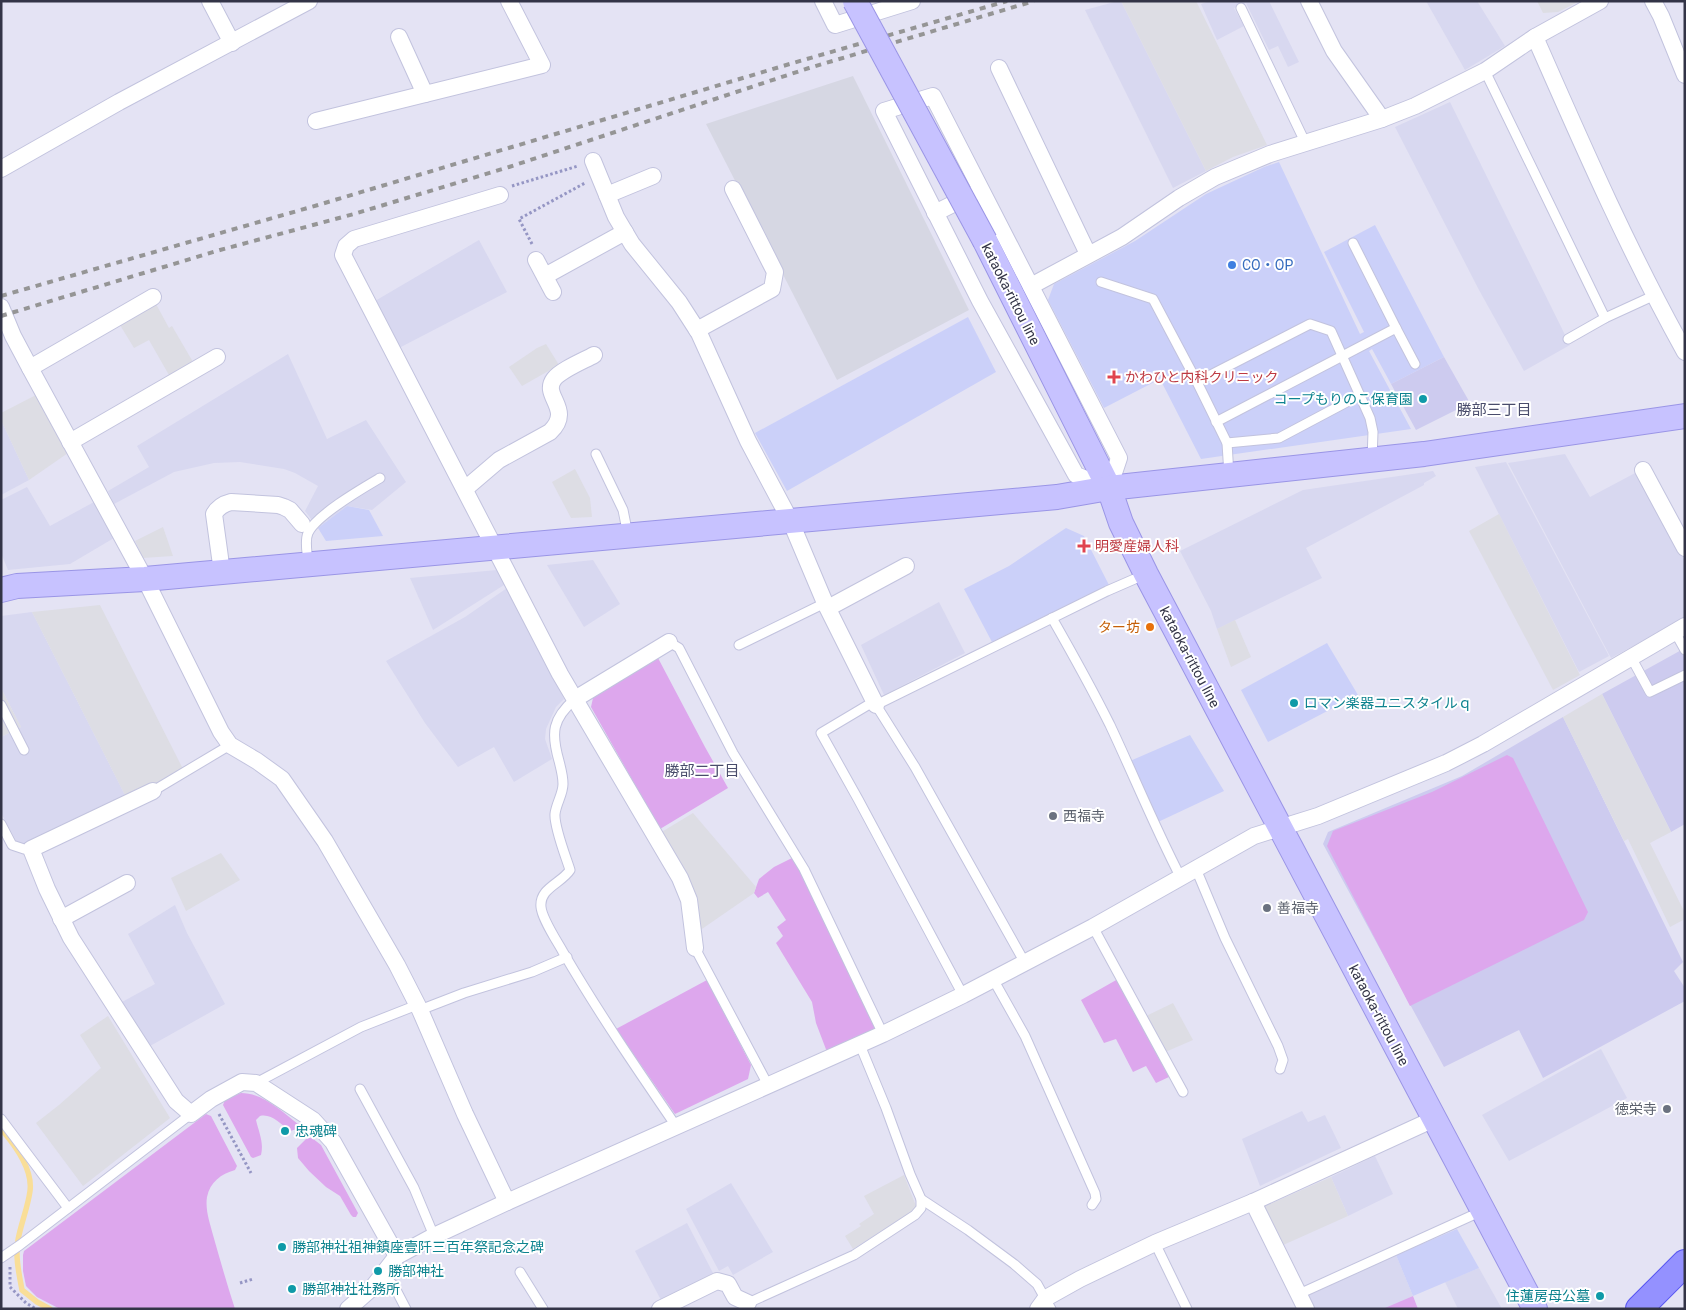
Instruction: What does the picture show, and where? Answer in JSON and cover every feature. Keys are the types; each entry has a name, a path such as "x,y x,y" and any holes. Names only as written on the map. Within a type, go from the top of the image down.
{"main road":[{"path":"1638,1309 1685,1263"}],"street":[{"path":"210,1 232,43"},
{"path":"1,169 119,102 309,1"},
{"path":"316,121 542,65 509,1"},
{"path":"823,1 835,25 882,5 912,1"},
{"name":"kataoka-rittou line","path":"854,1 985,241 1109,488 1121,522 1146,574 1535,1309"},
{"path":"1309,1 1334,51 1382,119"},
{"path":"1031,286 1122,237 1179,198 1215,177 1270,154 1382,119 1415,106 1485,71 1535,37 1600,1"},
{"path":"1653,1 1685,75"},
{"path":"399,37 425,94"},
{"path":"1535,37 1602,189 1653,296 1685,352"},
{"path":"999,68 1088,254"},
{"path":"934,96 1119,458 1109,488 1076,475 980,301 884,112 934,96"},
{"path":"596,168 616,217 625,232 679,302 697,330 748,442 790,520 827,605 876,705"},
{"path":"607,195 653,176"},
{"path":"697,330 772,290 775,272 733,189"},
{"path":"935,213 982,189"},
{"path":"500,195 354,239 346,246 344,256 560,674 680,878 689,900 695,948"},
{"path":"544,276 625,232"},
{"path":"536,260 553,292"},
{"path":"30,368 153,297"},
{"path":"1,308 7,337 30,368 145,579 221,732 230,745 282,779 325,841 397,965 507,1202"},
{"path":"465,489 499,460 550,432 556,426 560,412 551,388 552,381 557,376 594,354"},
{"path":"70,442 217,357"},
{"path":"1,590 17,586 145,579 1056,497 1109,488 1424,454 1685,416"},
{"path":"1643,470 1685,548"},
{"path":"222,572 214,514 217,508 225,503 278,505 290,510 302,524"},
{"path":"827,605 906,566"},
{"path":"348,1309 374,1287 397,1256 434,1236 860,1045 963,995 1093,927 1254,836 1318,816 1446,763 1483,744 1680,629"},
{"path":"575,699 669,642"},
{"path":"153,791 31,849 61,919 71,938 176,1101 191,1114 211,1099 242,1082 256,1083 313,1120 333,1142 397,1256"},
{"path":"61,919 127,883"},
{"path":"1045,1305 1155,1243 1253,1202 1434,1119"},
{"path":"1253,1202 1306,1309"},
{"path":"660,1309 717,1281 728,1284 736,1297 748,1303"}],"lane":[{"path":"1241,8 1305,142"},
{"path":"1485,71 1605,318"},
{"path":"1353,243 1415,364"},
{"path":"1101,282 1154,299 1227,443 1229,475"},
{"path":"1568,339 1605,318 1653,296"},
{"path":"1196,382 1310,324 1331,331 1370,418 1373,432 1372,460"},
{"path":"1216,422 1396,328"},
{"path":"1227,443 1279,438 1360,395"},
{"path":"596,454 623,510 628,535"},
{"path":"308,564 306,540 309,531 342,501 380,478"},
{"path":"963,995 858,798 821,733 868,705 876,705 1106,591 1146,574"},
{"path":"738,645 827,605"},
{"path":"1052,618 1109,724 1181,878"},
{"path":"1680,629 1685,650"},
{"path":"669,642 679,648 733,753 804,869 883,1034"},
{"path":"1632,657 1650,692 1685,675"},
{"path":"575,699 557,718 554,730 554,745 563,775 563,787 555,813 555,822 570,870 567,875 549,888 542,898 541,908 549,927 614,1035 676,1126"},
{"path":"1,705 24,750"},
{"path":"876,705 915,767 1025,962"},
{"path":"153,791 230,745"},
{"path":"1,824 12,845 24,850 31,849"},
{"path":"1196,869 1225,938 1278,1046 1283,1060 1280,1069"},
{"path":"1093,927 1183,1092"},
{"path":"695,948 768,1086"},
{"path":"256,1083 361,1027 418,1007 532,972 567,957"},
{"path":"993,979 1025,1036 1095,1192 1096,1200 1092,1205"},
{"path":"748,1303 854,1255 915,1215 921,1208 921,1199 860,1045"},
{"path":"360,1089 414,1188 434,1236"},
{"path":"10,1252 191,1114"},
{"path":"1,1119 68,1208"},
{"path":"921,1199 968,1230 1014,1264 1037,1284 1045,1305"},
{"path":"1298,1294 1482,1211"},
{"path":"1155,1243 1187,1309"},
{"path":"520,1272 543,1309"},
{"path":"382,1274 394,1286 406,1309"}],"path":[{"path":"500,195 500,190 596,168"},
{"path":"536,260 538,255 519,219 596,168"},
{"path":"211,1099 250,1173"},
{"path":"10,1252 10,1287 26,1304 36,1309"},
{"path":"240,1283 253,1279"}],"shaded area":[{"path":"1121,1 1206,171 1173,188 1085,10"},
{"path":"1121,1 1196,1 1267,145 1233,157 1206,171"},
{"path":"1210,1 1269,1 1299,62 1288,67 1278,46 1269,50 1246,3 1234,8 1244,26 1217,40 1201,4"},
{"path":"1426,1 1477,1 1505,46 1465,70"},
{"path":"1537,1 1580,1 1558,12 1543,13"},
{"path":"853,76 969,310 837,380 706,124"},
{"path":"1450,102 1570,345 1524,371 1479,290 1395,127"},
{"path":"1279,162 1360,334 1364,332 1324,252 1375,225 1444,357 1391,384 1372,349 1369,351 1411,429 1201,459 1160,379 1104,408 1048,300 1054,284 1135,241 1206,194"},
{"path":"479,240 507,292 399,348 375,301"},
{"path":"156,304 169,328 172,326 193,362 169,375 149,340 134,348 120,325"},
{"path":"968,317 996,372 787,491 755,433"},
{"path":"546,344 559,365 522,386 509,367"},
{"path":"288,354 327,439 366,420 406,482 372,510 347,506 318,528 305,511 318,486 284,469 240,462 214,463 174,472 114,504 108,491 149,467 137,446"},
{"path":"1444,357 1470,403 1416,430 1391,384"},
{"path":"36,395 68,453 29,480 1,420 1,413"},
{"path":"1,420 29,480 1,495"},
{"path":"1565,454 1590,497 1637,472 1685,561 1685,618 1611,658 1508,463"},
{"path":"1506,462 1609,656 1579,672 1475,467"},
{"path":"575,469 590,498 592,517 571,518 552,482"},
{"path":"1433,471 1436,476 1424,483 1424,485 1306,548 1322,578 1217,629 1211,611 1180,551 1303,490"},
{"path":"27,487 50,526 94,502 114,538 70,564 8,570 1,553 1,500"},
{"path":"347,506 369,510 383,536 326,541 318,528"},
{"path":"1499,514 1580,675 1553,690 1469,531"},
{"path":"163,527 173,556 143,558 135,541"},
{"path":"1066,528 1084,536 1109,585 992,642 964,589 1009,566"},
{"path":"593,560 620,604 584,627 547,565"},
{"path":"497,570 504,585 433,630 410,578"},
{"path":"507,588 564,699 556,707 546,729 545,739 552,759 514,782 494,747 458,767 425,723 386,661 465,617"},
{"path":"939,602 965,653 884,695 861,645"},
{"path":"100,605 183,769 127,799 32,612"},
{"path":"32,612 127,799 27,846 17,842 1,813 1,737 21,727 1,688 1,616"},
{"path":"1235,620 1251,657 1231,667 1217,629"},
{"path":"1327,643 1358,695 1268,742 1241,690"},
{"path":"1685,648 1685,824 1671,832 1602,694"},
{"path":"658,658 728,788 660,829 591,707 593,698"},
{"path":"1,688 21,727 1,737"},
{"path":"1602,694 1671,832 1650,843 1685,913 1685,919 1670,927 1628,839 1624,841 1563,717"},
{"path":"1563,717 1683,962 1674,971 1685,988 1685,1001 1543,1078 1519,1030 1444,1067 1323,844 1328,832 1462,776"},
{"path":"1190,735 1224,791 1158,822 1130,761"},
{"path":"1507,755 1513,758 1588,912 1584,920 1410,1006 1327,846 1333,831 1432,792"},
{"path":"693,813 756,887 754,893 699,931 660,833"},
{"path":"221,853 240,880 186,911 171,878"},
{"path":"794,857 876,1029 827,1052 816,1023 812,1002 776,943 783,936 777,927 786,920 768,892 758,898 754,893 759,879 774,867"},
{"path":"175,905 187,933 225,1004 150,1046 122,1002 155,984 128,934"},
{"path":"1118,979 1169,1077 1156,1083 1146,1066 1133,1072 1116,1039 1104,1043 1081,1000"},
{"path":"707,980 751,1065 748,1079 675,1114 616,1029"},
{"path":"1173,1003 1193,1040 1163,1053 1144,1017"},
{"path":"108,1016 170,1118 83,1186 36,1123 101,1068 80,1035"},
{"path":"1601,1049 1627,1098 1509,1161 1482,1115"},
{"path":"241,1093 264,1099 299,1126 297,1129 290,1131 268,1116 260,1116 256,1120 262,1142 261,1155 251,1157 223,1105 225,1100"},
{"path":"1302,1111 1308,1122 1325,1115 1341,1148 1260,1186 1242,1139"},
{"path":"206,1114 211,1116 237,1166 235,1170 221,1176 213,1183 207,1197 209,1221 235,1309 60,1309 37,1297 26,1286 23,1271 24,1251"},
{"path":"309,1138 312,1138 321,1145 358,1213 356,1217 351,1215 340,1196 326,1187 298,1158 297,1148"},
{"path":"1375,1156 1393,1194 1348,1216 1331,1177"},
{"path":"904,1175 916,1206 913,1211 853,1249 845,1236 861,1226 859,1224 874,1214 864,1196"},
{"path":"1331,1177 1348,1216 1281,1246 1261,1208"},
{"path":"731,1183 773,1252 733,1275 728,1266 719,1271 686,1209"},
{"path":"687,1223 713,1273 661,1300 635,1251"},
{"path":"1457,1229 1479,1268 1413,1296 1396,1255"},
{"path":"1396,1255 1413,1296 1386,1309 1313,1309 1307,1296"},
{"path":"1479,1268 1502,1309 1458,1309 1445,1282"},
{"path":"1413,1296 1418,1309 1385,1308"}],"waterway":[{"path":"1,1129 22,1158 29,1174 30,1191 17,1246 22,1290 37,1302 50,1309"}],"railway":[{"path":"1,296 318,205 1007,1"},
{"path":"1,316 220,250 354,214 509,167 809,68 1034,1"}],"place":[{"name":"CO・OP","path":"1232,265"},
{"name":"かわひと内科クリニック","path":"1114,377"},
{"name":"コープもりのこ保育園","path":"1423,399"},
{"name":"明愛産婦人科","path":"1084,546"},
{"name":"ター坊","path":"1150,627"},
{"name":"ロマン楽器ユニスタイルｑ","path":"1294,703"},
{"name":"西福寺","path":"1053,816"},
{"name":"善福寺","path":"1267,908"},
{"name":"徳栄寺","path":"1667,1109"},
{"name":"忠魂碑","path":"285,1131"},
{"name":"勝部神社祖神鎮座壹阡三百年祭記念之碑","path":"282,1247"},
{"name":"勝部神社","path":"378,1271"},
{"name":"勝部神社社務所","path":"292,1289"},
{"name":"住蓮房母公墓","path":"1600,1296"}],"district":[{"name":"勝部三丁目","path":"1494,410"},
{"name":"勝部二丁目","path":"702,771"}]}
